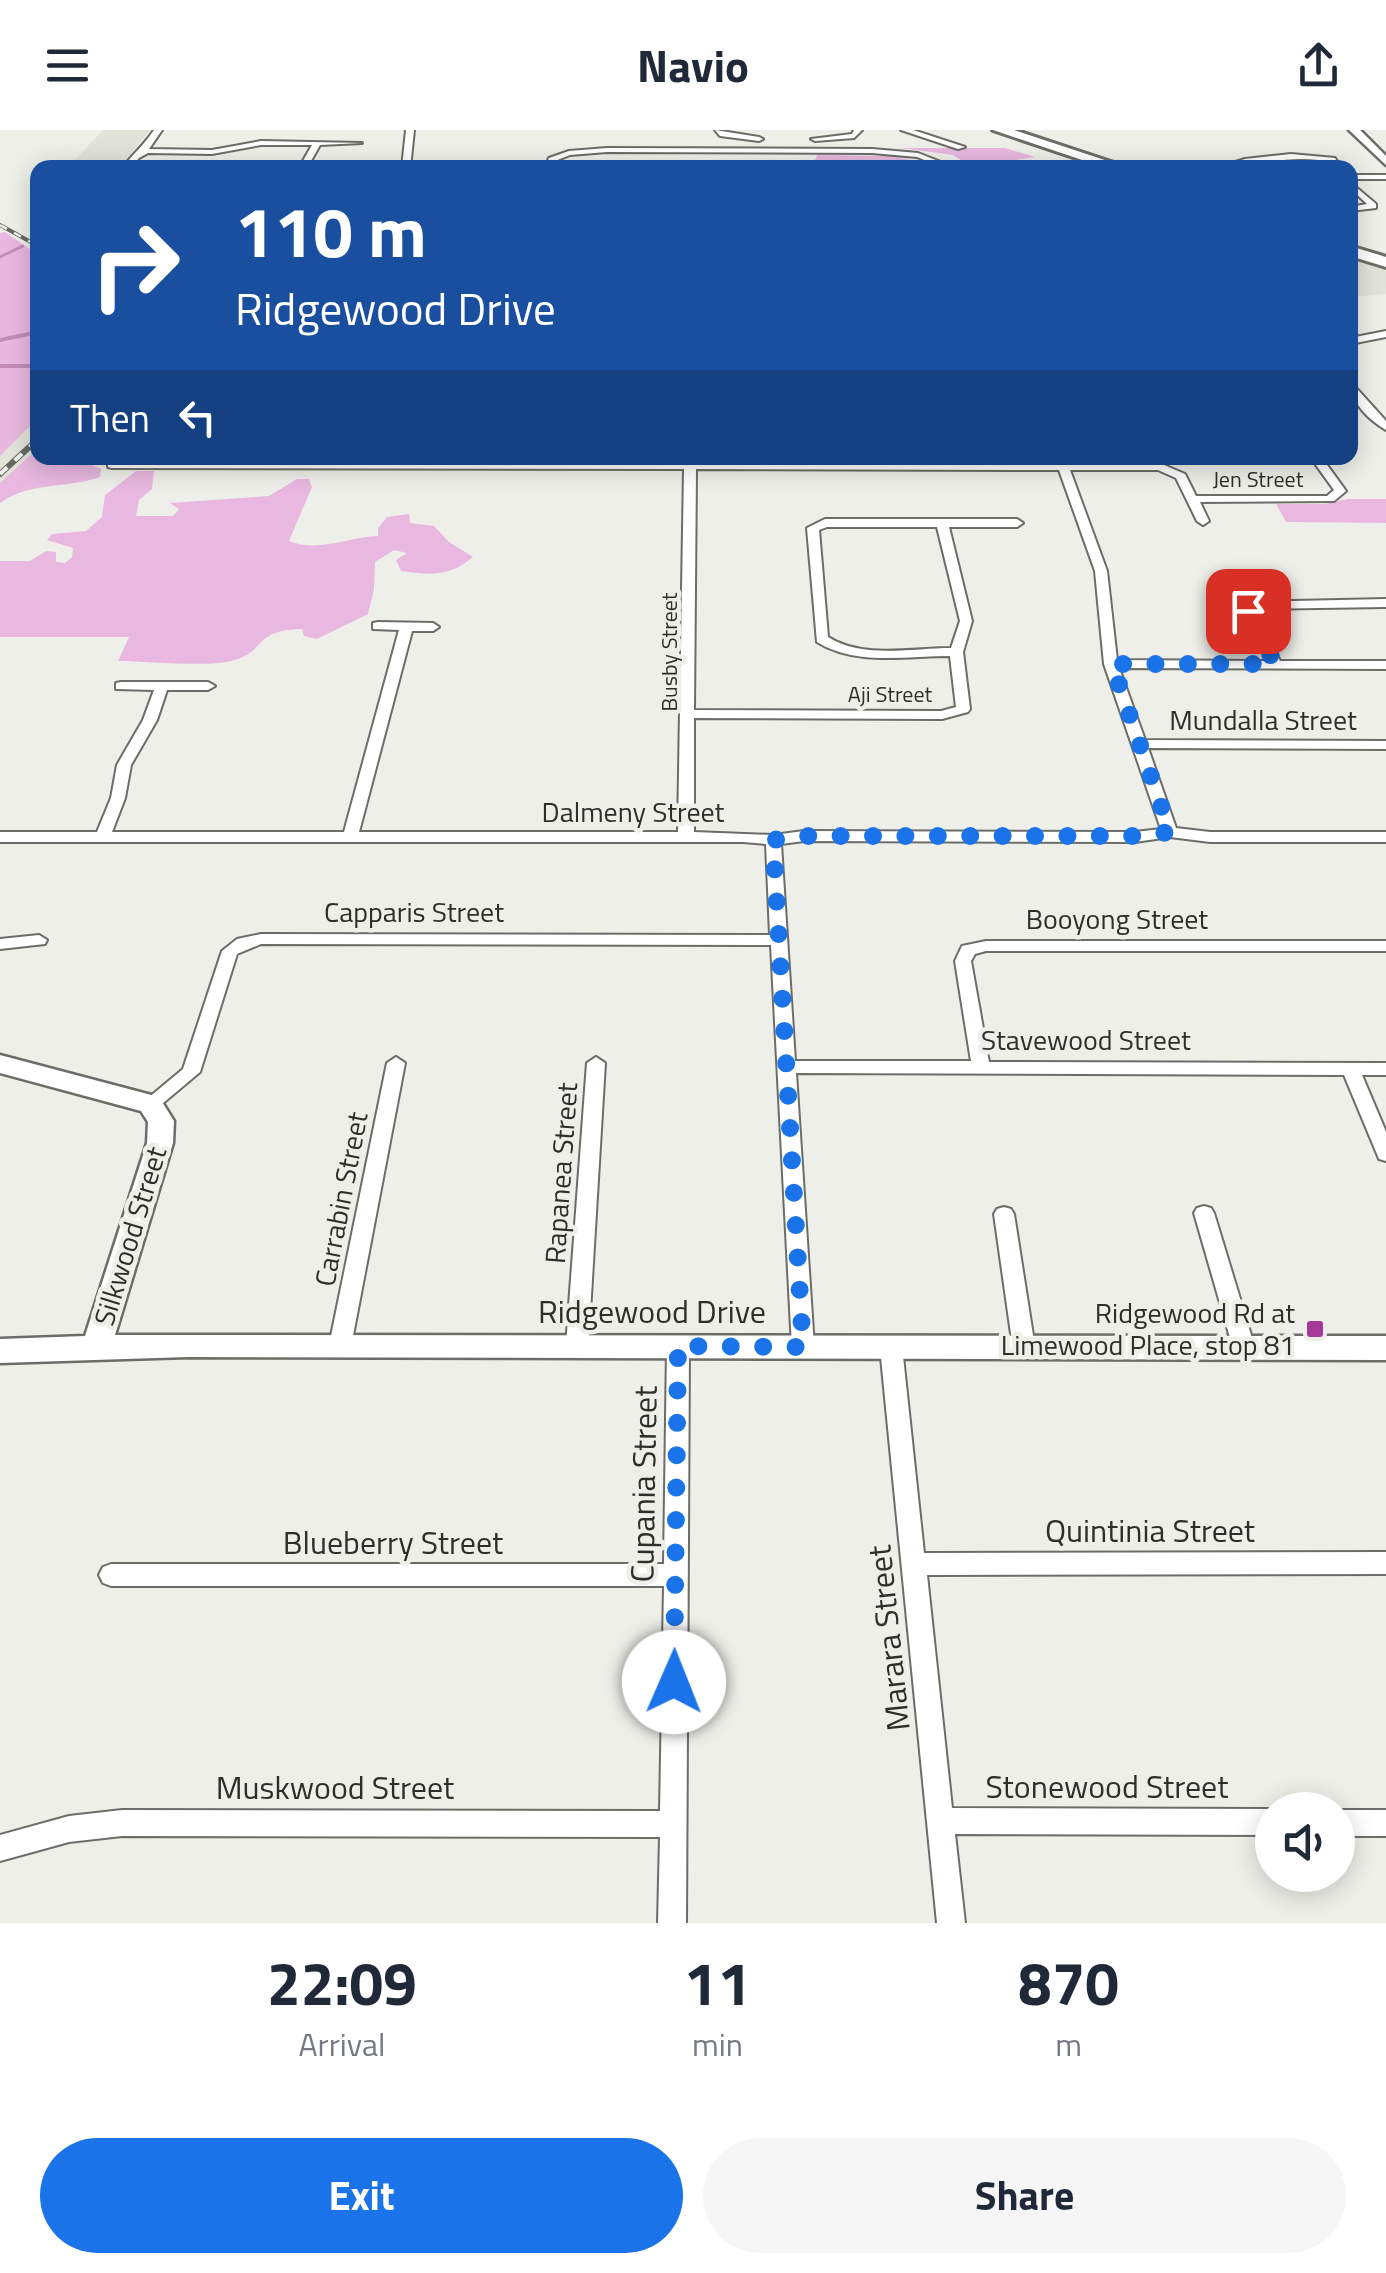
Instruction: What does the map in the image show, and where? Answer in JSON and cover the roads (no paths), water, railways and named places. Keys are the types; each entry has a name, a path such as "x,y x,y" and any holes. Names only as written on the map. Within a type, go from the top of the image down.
{"highway":[{"path":"980,130 1073,160"},
{"path":"1000,130 1096,160"},
{"path":"1358,242 1386,251"},
{"path":"1358,253 1386,262"}],"main road":[{"path":"1354,130 1379,149 1386,162"},
{"name":"Silkwood Street","path":"0,1064 150,1104 161,1121 160,1143 97,1346"},
{"name":"Ridgewood Drive","path":"0,1367 97,1346"},
{"name":"Ridgewood Drive","path":"0,1351 97,1346 1386,1348"}],"street":[{"path":"147,152 144,148 158,130"},
{"path":"407,160 410,130"},
{"path":"720,130 720,134 727,136 765,139"},
{"path":"905,130 961,147"},
{"path":"670,149 671,132"},
{"path":"797,139 856,133 874,146"},
{"path":"612,140 644,140"},
{"path":"306,160 316,142"},
{"path":"133,160 147,152 216,152 260,143 358,143"},
{"path":"556,160 577,152 670,149 896,152 936,160"},
{"path":"216,152 220,156 217,160"},
{"path":"1258,160 1330,156 1332,160"},
{"path":"1358,180 1386,177"},
{"path":"1358,189 1372,204 1368,208"},
{"path":"1358,208 1382,214"},
{"path":"1358,340 1386,334"},
{"path":"1358,396 1368,412 1386,427"},
{"path":"581,465 734,465"},
{"path":"1063,465 1101,571 1112,664 1170,832"},
{"path":"1107,465 1168,469 1180,476 1202,522"},
{"name":"Jen Street","path":"1192,499 1336,497 1340,491 1323,465"},
{"name":"Busby Street","path":"686,837 690,467"},
{"path":"956,652 848,651 830,647 822,639 813,528 816,524 944,526 1017,522"},
{"name":"Aji Street","path":"688,714 942,715 963,710 956,652 966,620 944,526"},
{"path":"1275,664 1248,605 1386,603"},
{"path":"378,626 433,627"},
{"path":"350,838 406,626"},
{"path":"1112,664 1386,665"},
{"path":"120,686 208,686"},
{"path":"102,838 118,798 124,764 150,720 162,686"},
{"name":"Mundalla Street","path":"1140,744 1386,745"},
{"name":"Dalmeny Street","path":"0,838 773,840 804,836 1136,836 1170,832 1210,837 1386,837"},
{"path":"773,840 803,1347"},
{"path":"0,944 39,940"},
{"name":"Capparis Street","path":"150,1104 191,1072 230,952 243,943 779,940"},
{"name":"Booyong Street","path":"981,1067 963,961 968,950 986,946 1386,946"},
{"name":"Carrabin Street","path":"340,1346 396,1063"},
{"name":"Rapanea Street","path":"577,1346 596,1063"},
{"name":"Stavewood Street","path":"786,1067 1386,1069"},
{"path":"1350,1069 1386,1154"},
{"path":"1204,1213 1244,1348"},
{"path":"1004,1214 1024,1348"},
{"name":"Cupania Street","path":"672,1923 678,1346"},
{"name":"Marara Street","path":"891,1347 951,1923"},
{"name":"Quintinia Street","path":"913,1564 1386,1563"},
{"name":"Blueberry Street","path":"110,1575 675,1575"},
{"name":"Stonewood Street","path":"940,1821 1255,1822"},
{"path":"1355,1822 1386,1823"},
{"name":"Muskwood Street","path":"0,1848 68,1828 122,1823 673,1824"}],"waterway":[{"path":"0,257 23,246"},
{"path":"0,340 30,334"},
{"path":"0,366 30,366"}],"railway":[{"path":"0,225 30,242"},
{"path":"0,474 30,446"}],"place":[{"name":"Ridgewood Rd at Limewood Place, stop 81","path":"1315,1329"}]}
